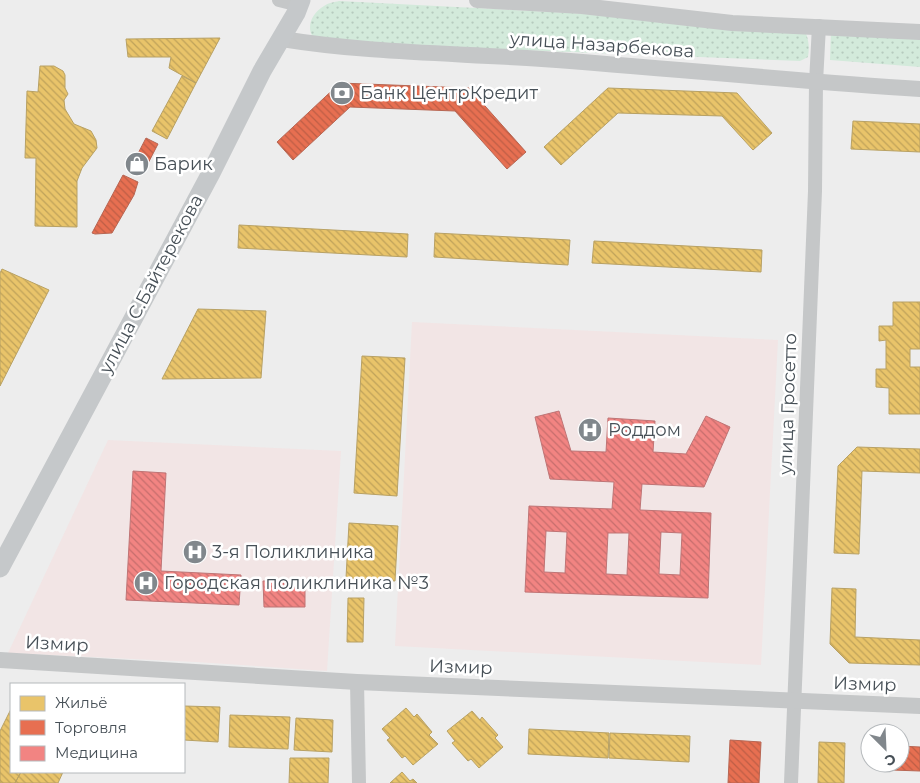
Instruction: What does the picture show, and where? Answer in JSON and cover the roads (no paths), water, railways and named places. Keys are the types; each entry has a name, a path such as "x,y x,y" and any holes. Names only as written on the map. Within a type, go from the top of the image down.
{"main road":[{"name":"улица С.Байтерекова","path":"0,568 211,173 262,71 282,40 300,2"}],"street":[{"path":"279,0 300,2"},
{"name":"улица Назарбекова","path":"476,0 582,6 732,23 920,32"},
{"name":"улица Гросетто","path":"790,783 815,191 816,82 819,26"},
{"name":"улица Назарбекова","path":"282,40 330,47 543,59 920,89"},
{"name":"Измир","path":"0,660 357,682 920,706"},
{"path":"357,682 359,783"}],"place":[{"name":"Банк ЦентрКредит","path":"342,93"},
{"name":"Барик","path":"137,164"},
{"name":"Роддом","path":"590,430"},
{"name":"3-я Поликлиника","path":"195,552"},
{"name":"Городская поликлиника №3","path":"146,583"}]}
